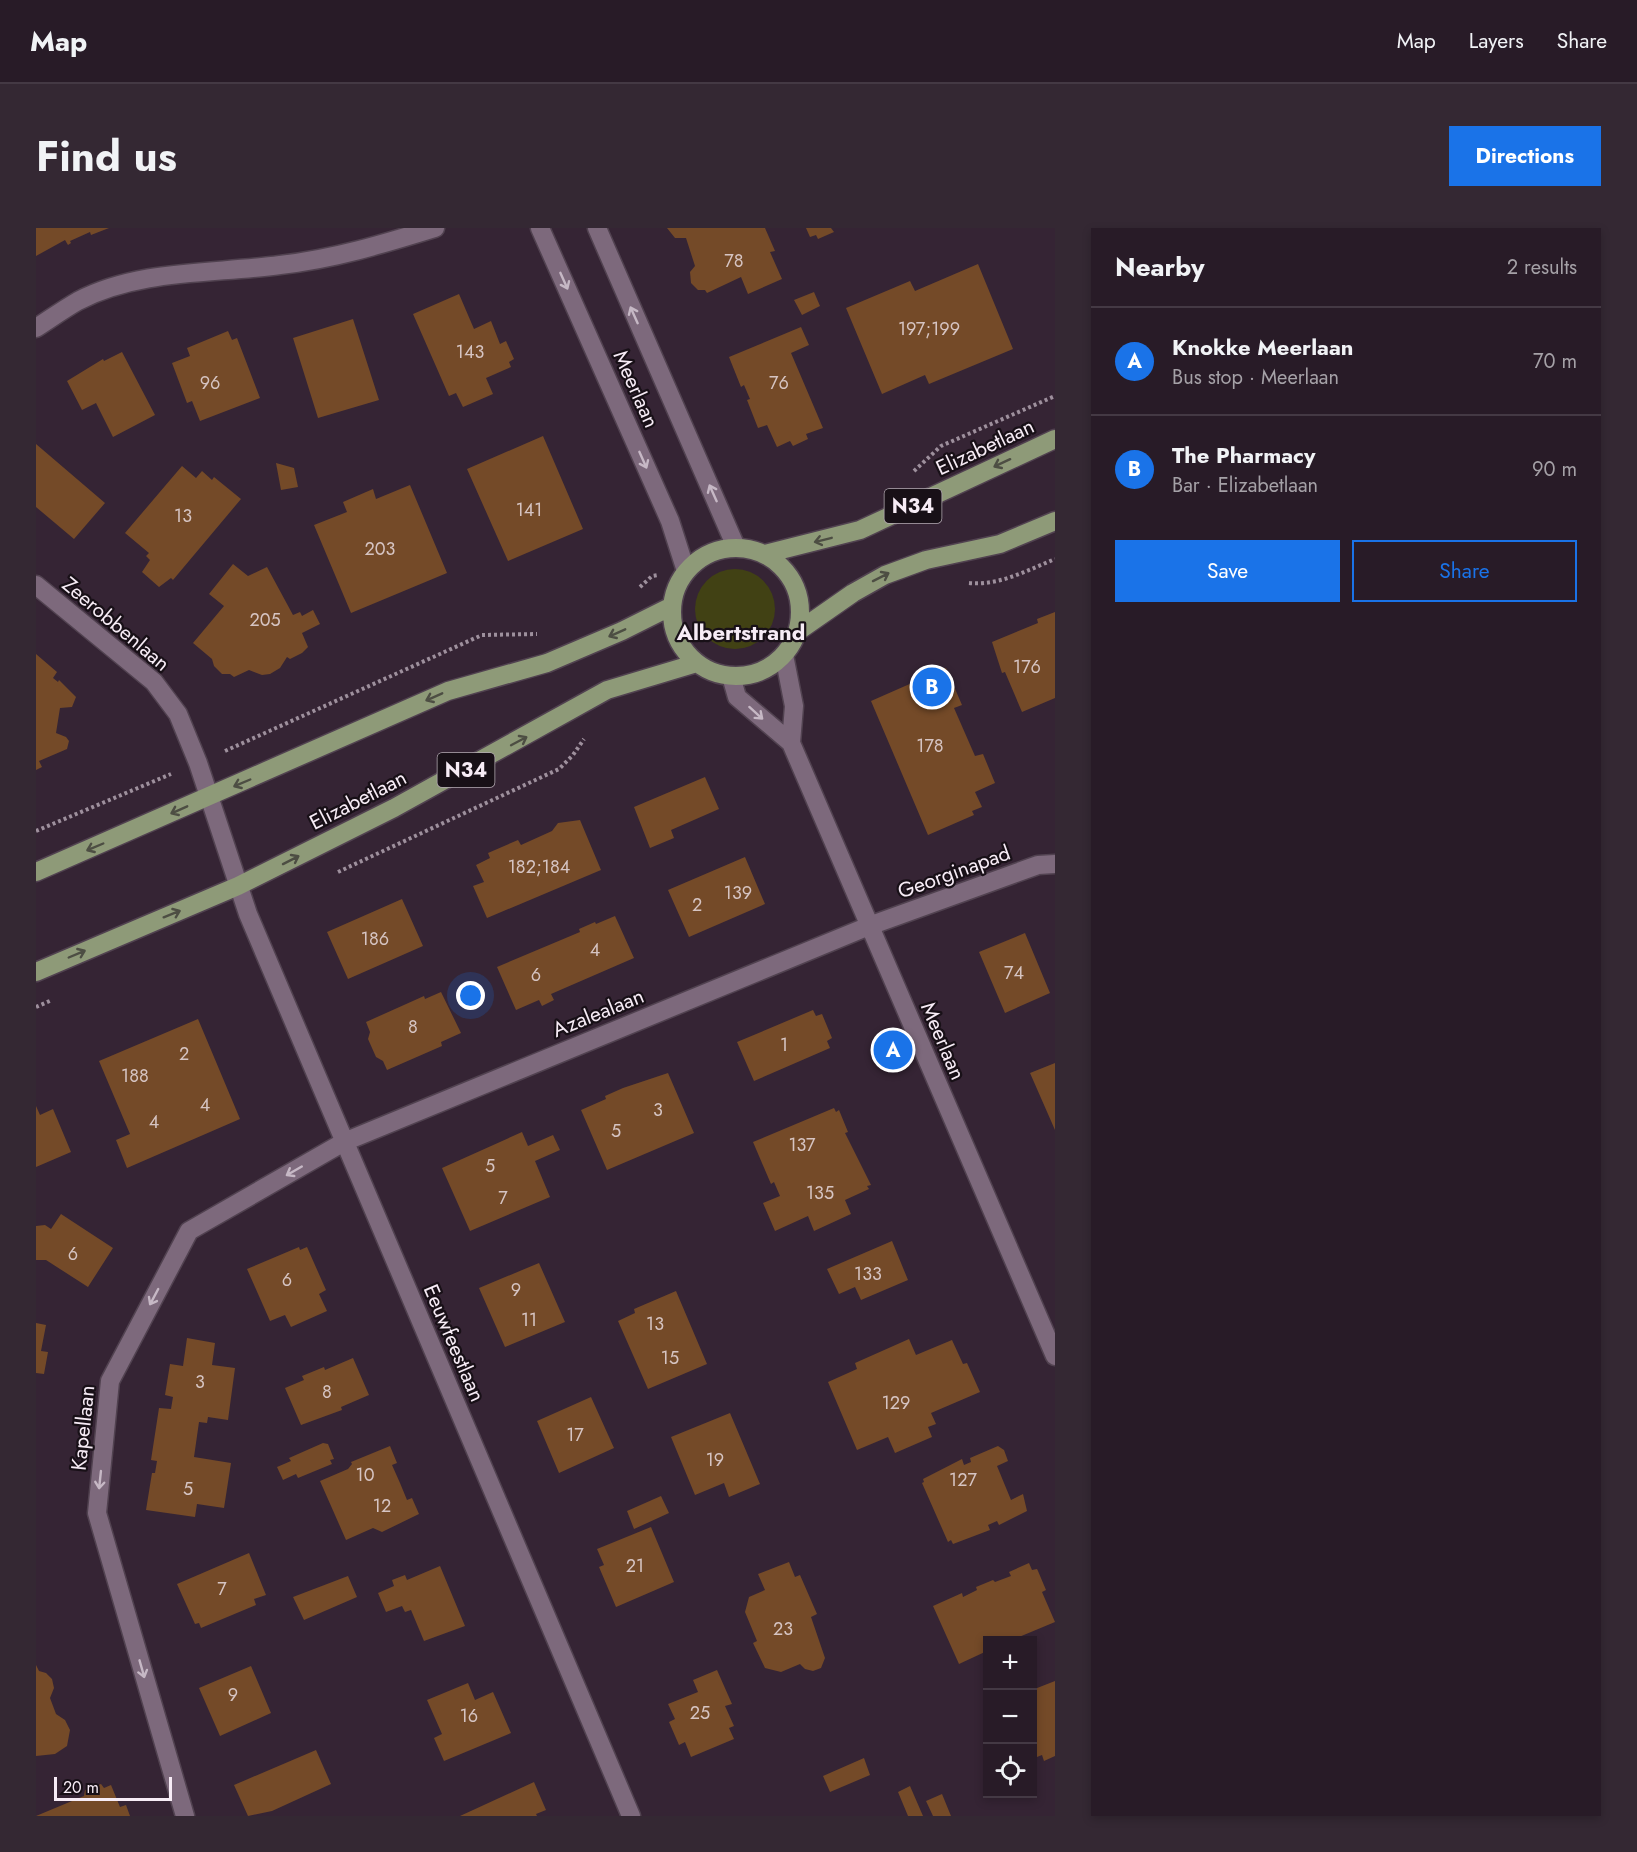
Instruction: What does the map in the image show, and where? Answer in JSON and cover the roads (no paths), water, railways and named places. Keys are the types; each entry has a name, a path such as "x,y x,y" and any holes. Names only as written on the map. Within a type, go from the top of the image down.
{"main road":[{"name":"Elizabetlaan","path":"765,554 860,530 1055,439"},
{"name":"Elizabetlaan","path":"797,632 853,593 885,575 926,560 1000,544 1055,521"},
{"name":"Elizabetlaan","path":"736,547 765,554 780,564 792,579 799,596 801,615 797,632 784,655 769,668 751,675 731,676 713,672 697,663 678,640 670,607 686,571 700,558 717,550 736,547"},
{"path":"36,872 448,691 547,663 622,631 670,607"},
{"name":"Elizabetlaan","path":"36,972 238,886 394,808 607,690 697,663"}],"street":[{"path":"36,328 79,300 140,280 200,272 279,266 343,256 435,228"},
{"name":"Meerlaan","path":"540,228 670,521 686,571"},
{"name":"Meerlaan","path":"597,228 736,547"},
{"name":"Zeerobbenlaan","path":"36,585 154,682 178,714 209,797 238,886"},
{"name":"Meerlaan","path":"784,655 794,706 791,743"},
{"name":"Meerlaan","path":"731,676 738,697 791,743 1055,1356"},
{"name":"Georginapad","path":"868,926 1038,865 1055,864"},
{"name":"Eeuwfeestlaan","path":"238,886 344,1142 631,1816"},
{"name":"Azalealaan","path":"344,1142 868,926"},
{"name":"Kapellaan","path":"185,1816 97,1513 110,1381 189,1231 344,1142"}],"place":[{"name":"The Pharmacy","path":"932,687"},
{"name":"Knokke Meerlaan","path":"893,1050"}],"district":[{"name":"Albertstrand","path":"741,632"}]}
